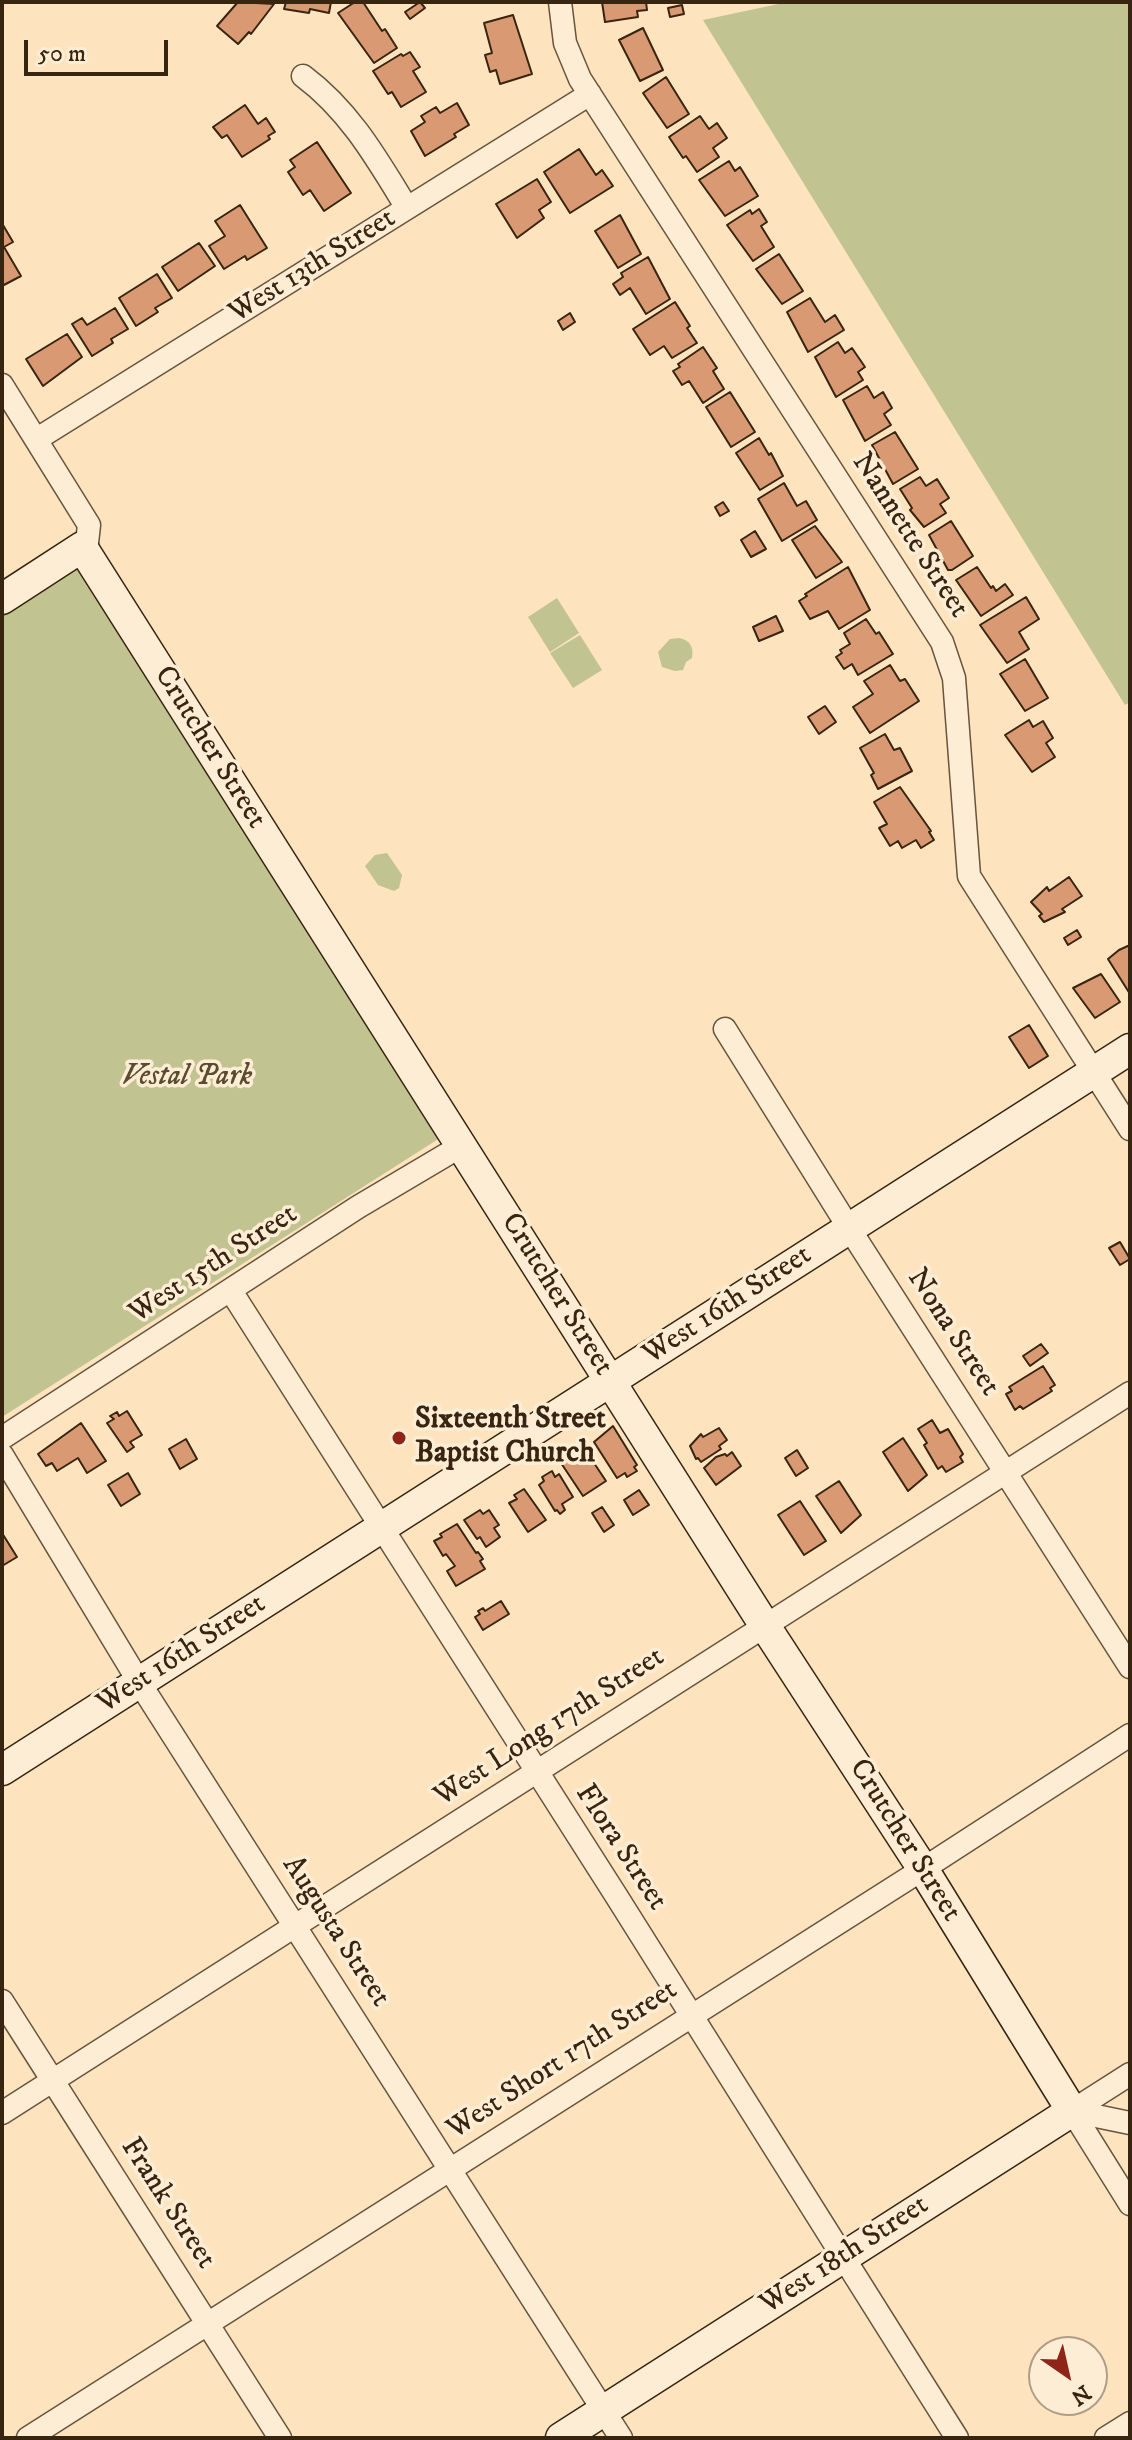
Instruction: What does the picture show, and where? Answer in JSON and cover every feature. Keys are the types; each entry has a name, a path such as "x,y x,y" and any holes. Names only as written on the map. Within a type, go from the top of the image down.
{"street":[{"name":"Nannette Street","path":"560,2 569,59 942,642 954,678 969,876 1130,1129"},
{"path":"303,76 327,94 355,126 407,208"},
{"name":"West 13th Street","path":"37,439 590,94"},
{"path":"2,385 89,525 87,543 2,599"},
{"name":"Crutcher Street","path":"82,547 765,1626 923,1869 1130,2204"},
{"name":"Nona Street","path":"725,1029 1130,1667"},
{"name":"West 16th Street","path":"2,1770 1130,1049"},
{"name":"West 15th Street","path":"2,1438 358,1207 461,1146"},
{"name":"Flora Street","path":"231,1291 957,2438"},
{"name":"West Long 17th Street","path":"2,2113 1130,1393"},
{"name":"Augusta Street","path":"2,1455 139,1682 621,2438"},
{"name":"West Short 17th Street","path":"28,2438 1130,1735"},
{"name":"Frank Street","path":"2,2001 280,2438"},
{"name":"West 18th Street","path":"561,2438 1130,2074"},
{"path":"1072,2111 1130,2123"},
{"path":"1106,2438 1130,2423"}],"green space":[{"path":"788,2 1130,2 1130,702 1125,705 703,20"},
{"name":"Vestal Park","path":"72,566 87,575 443,1136 2,1417 2,612"},
{"path":"557,598 579,633 550,652 528,617"},
{"path":"580,635 602,670 573,688 550,653"},
{"path":"679,638 690,645 692,658 683,670 662,667 658,652 670,639"},
{"path":"387,853 402,875 399,888 394,891 378,885 365,866 375,855"}],"building":[{"path":"238,2 274,4 251,34 249,32 238,44 217,26"},
{"path":"286,2 331,2 329,13 310,9 309,13 284,9"},
{"path":"355,2 363,2 397,48 374,63 338,13"},
{"path":"420,2 425,8 410,19 405,12"},
{"path":"602,2 646,2 647,10 637,11 638,17 605,22"},
{"path":"682,5 684,14 670,17 668,8"},
{"path":"513,15 532,74 500,84 496,70 490,72 485,55 492,53 484,23"},
{"path":"643,28 663,70 640,81 619,40"},
{"path":"410,52 420,67 413,71 426,92 401,107 373,71"},
{"path":"666,77 689,114 667,128 643,93"},
{"path":"457,103 469,125 425,156 411,131 425,122 421,116 436,107 440,113"},
{"path":"245,105 258,124 266,118 275,132 268,136 270,139 242,157 227,135 222,138 213,127"},
{"path":"700,116 709,129 717,123 727,138 713,148 719,157 697,172 669,137"},
{"path":"317,142 351,193 324,211 310,190 303,195 288,172 295,167 290,160"},
{"path":"579,149 596,175 602,170 613,186 570,213 544,172"},
{"path":"729,161 735,171 740,167 758,196 725,216 699,180"},
{"path":"537,179 551,202 539,210 544,218 517,238 496,204"},
{"path":"240,205 267,248 247,260 245,256 224,269 209,246 225,236 215,221"},
{"path":"759,209 767,222 761,226 774,247 753,261 727,225 750,210 752,214"},
{"path":"620,215 641,254 618,268 595,231"},
{"path":"3,225 13,242 4,247 21,276 2,286"},
{"path":"199,243 215,266 178,291 162,267"},
{"path":"779,254 803,291 782,304 756,269"},
{"path":"648,257 670,299 646,314 630,288 620,295 613,284 623,277 621,273"},
{"path":"157,274 172,298 155,308 158,312 136,326 119,298"},
{"path":"810,298 825,322 835,315 844,330 808,352 787,312"},
{"path":"675,302 697,343 672,358 664,346 650,355 633,329"},
{"path":"115,308 128,329 92,356 72,324 82,318 87,325"},
{"path":"570,313 575,322 563,330 558,321"},
{"path":"67,334 82,357 43,386 26,359"},
{"path":"838,342 845,353 852,348 865,367 858,372 863,380 836,397 815,357"},
{"path":"703,347 717,368 713,371 724,389 703,403 689,381 682,385 673,371"},
{"path":"867,386 874,398 883,392 892,408 884,414 891,425 865,441 843,400"},
{"path":"730,392 755,432 731,447 706,407"},
{"path":"895,432 918,469 893,484 872,445"},
{"path":"759,438 783,476 760,490 736,453"},
{"path":"920,477 926,486 937,479 949,498 940,504 946,513 924,527 910,510 912,508 900,489"},
{"path":"784,483 797,506 806,501 817,520 782,541 758,499"},
{"path":"723,502 729,511 720,516 715,507"},
{"path":"951,521 973,556 948,570 929,535"},
{"path":"815,526 842,562 816,578 792,540"},
{"path":"755,531 766,549 751,557 741,540"},
{"path":"848,567 870,610 839,629 828,611 810,619 799,601"},
{"path":"977,567 991,588 993,586 996,591 1005,584 1013,595 981,616 956,580"},
{"path":"1026,597 1039,619 1019,632 1029,649 1007,663 980,625"},
{"path":"776,616 783,631 759,641 753,627"},
{"path":"866,619 893,654 858,675 852,664 844,669 836,657 842,653 840,650 850,644 844,633"},
{"path":"1025,659 1048,698 1025,711 1000,674"},
{"path":"890,665 900,681 905,679 919,701 870,733 853,707 873,694 864,681"},
{"path":"825,706 836,722 819,734 808,717"},
{"path":"1029,720 1033,727 1043,721 1053,738 1046,743 1055,757 1032,772 1005,735"},
{"path":"885,734 894,750 900,748 912,771 878,789 871,775 874,773 860,748"},
{"path":"900,787 931,831 934,840 921,848 916,840 902,848 898,841 890,846 879,828 887,824 874,802"},
{"path":"1069,877 1082,896 1062,909 1065,912 1044,922 1039,916 1042,914 1031,902 1047,887 1049,891"},
{"path":"1077,930 1081,937 1068,945 1064,938"},
{"path":"1130,945 1130,994 1108,959"},
{"path":"1101,974 1120,1002 1095,1018 1073,988"},
{"path":"1029,1025 1048,1056 1029,1068 1009,1037"},
{"path":"1120,1242 1130,1259 1120,1265 1109,1248"},
{"path":"1041,1344 1048,1353 1030,1366 1023,1356"},
{"path":"1043,1366 1055,1385 1050,1388 1052,1391 1023,1409 1020,1406 1015,1410 1006,1394 1012,1391 1009,1387"},
{"path":"127,1411 142,1435 130,1442 134,1447 127,1452 107,1423 114,1419 110,1416 117,1412 119,1416"},
{"path":"932,1420 940,1433 948,1429 963,1454 960,1457 963,1462 946,1472 942,1466 938,1469 918,1429"},
{"path":"81,1423 106,1461 87,1473 78,1458 57,1471 52,1463 46,1466 38,1454"},
{"path":"613,1426 637,1465 634,1467 637,1471 627,1477 625,1473 617,1478 594,1442"},
{"path":"719,1428 727,1440 719,1446 721,1449 701,1462 696,1459 690,1446 701,1434 703,1437"},
{"path":"903,1438 927,1475 908,1491 883,1452"},
{"path":"186,1439 197,1459 180,1469 169,1449"},
{"path":"584,1448 606,1481 583,1496 561,1463"},
{"path":"797,1450 808,1468 796,1476 785,1458"},
{"path":"732,1452 741,1466 716,1485 704,1468 716,1457"},
{"path":"552,1471 555,1477 559,1474 573,1497 562,1504 565,1510 560,1514 539,1485 544,1481 542,1477"},
{"path":"128,1473 140,1494 121,1506 108,1485"},
{"path":"839,1481 861,1515 841,1533 816,1496"},
{"path":"524,1489 546,1520 528,1532 509,1503 517,1499 514,1495"},
{"path":"639,1490 649,1505 633,1515 624,1500"},
{"path":"800,1501 826,1541 804,1555 778,1515"},
{"path":"602,1507 614,1525 604,1532 592,1513"},
{"path":"480,1510 483,1514 489,1510 499,1525 494,1528 500,1537 486,1547 464,1520"},
{"path":"457,1524 483,1559 480,1561 485,1569 456,1586 447,1571 455,1566 446,1554 443,1556 434,1541"},
{"path":"2,1533 17,1557 2,1566"},
{"path":"501,1601 509,1614 483,1630 475,1617 480,1614 478,1611 483,1608 485,1611"}],"place":[{"name":"Sixteenth Street Baptist Church","path":"399,1438"}]}
